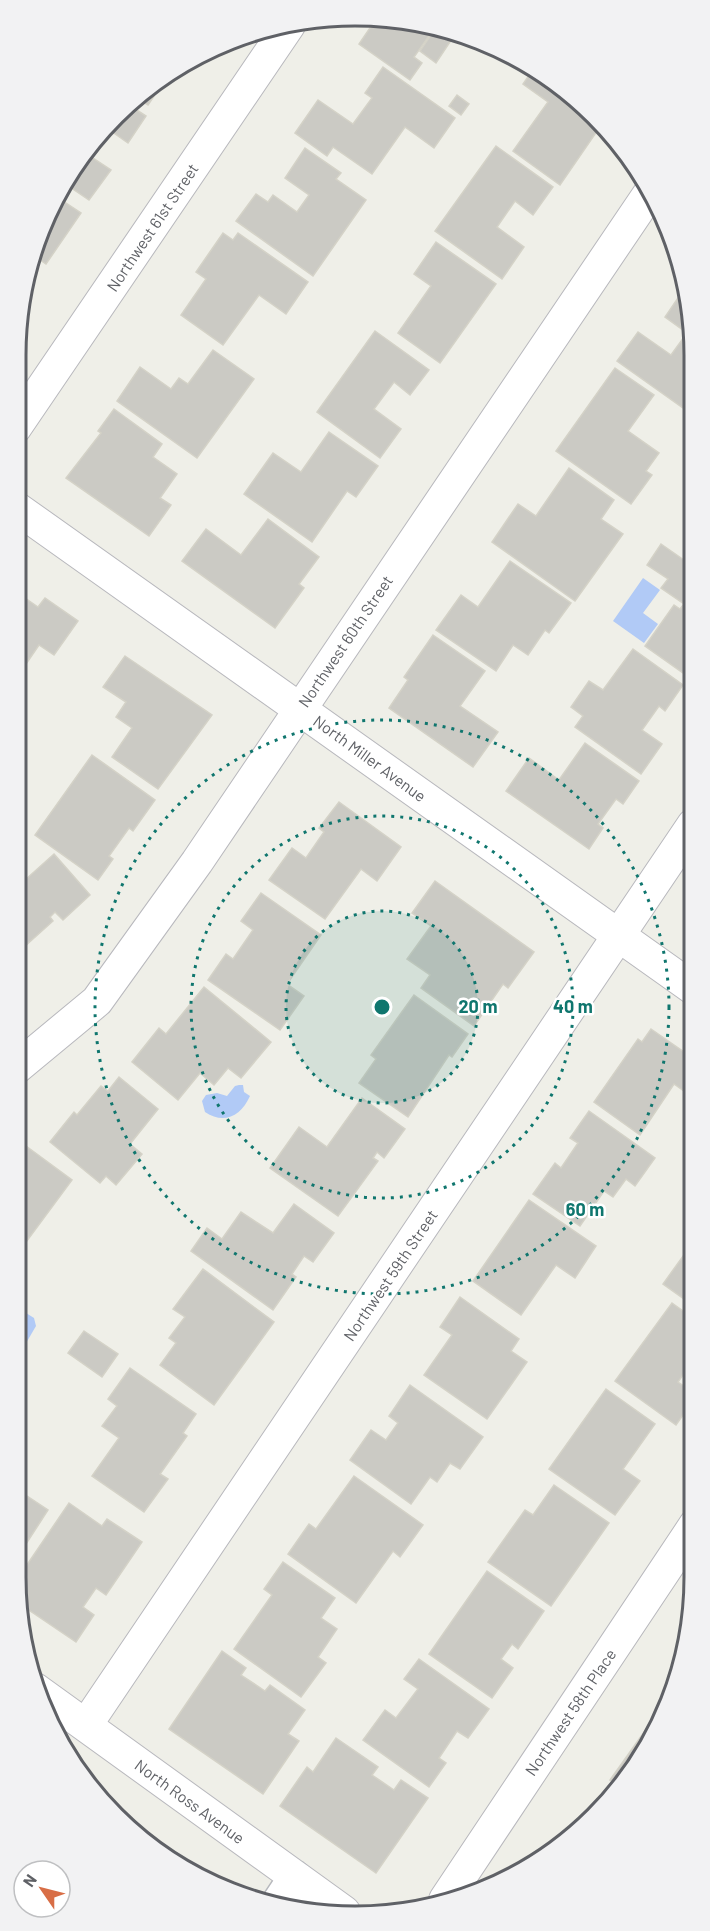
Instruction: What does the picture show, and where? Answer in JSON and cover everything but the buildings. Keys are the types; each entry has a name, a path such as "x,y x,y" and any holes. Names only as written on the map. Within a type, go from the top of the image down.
{"street":[{"name":"Northwest 61st Street","path":"26,412 283,34"},
{"name":"Northwest 60th Street","path":"26,1060 98,1001 197,862 645,199"},
{"name":"North Miller Avenue","path":"26,515 684,982"},
{"name":"Northwest 59th Street","path":"86,1725 684,838"},
{"name":"Northwest 58th Place","path":"452,1890 684,1542"},
{"name":"North Ross Avenue","path":"50,1700 86,1725 287,1890 324,1904"}],"water":[{"path":"643,578 660,590 643,613 658,624 644,643 613,621"},
{"path":"243,1085 244,1092 250,1096 237,1113 219,1118 205,1112 202,1101 206,1095 217,1093 227,1096 235,1086"},
{"path":"26,1313 34,1318 36,1326 26,1343"}]}
